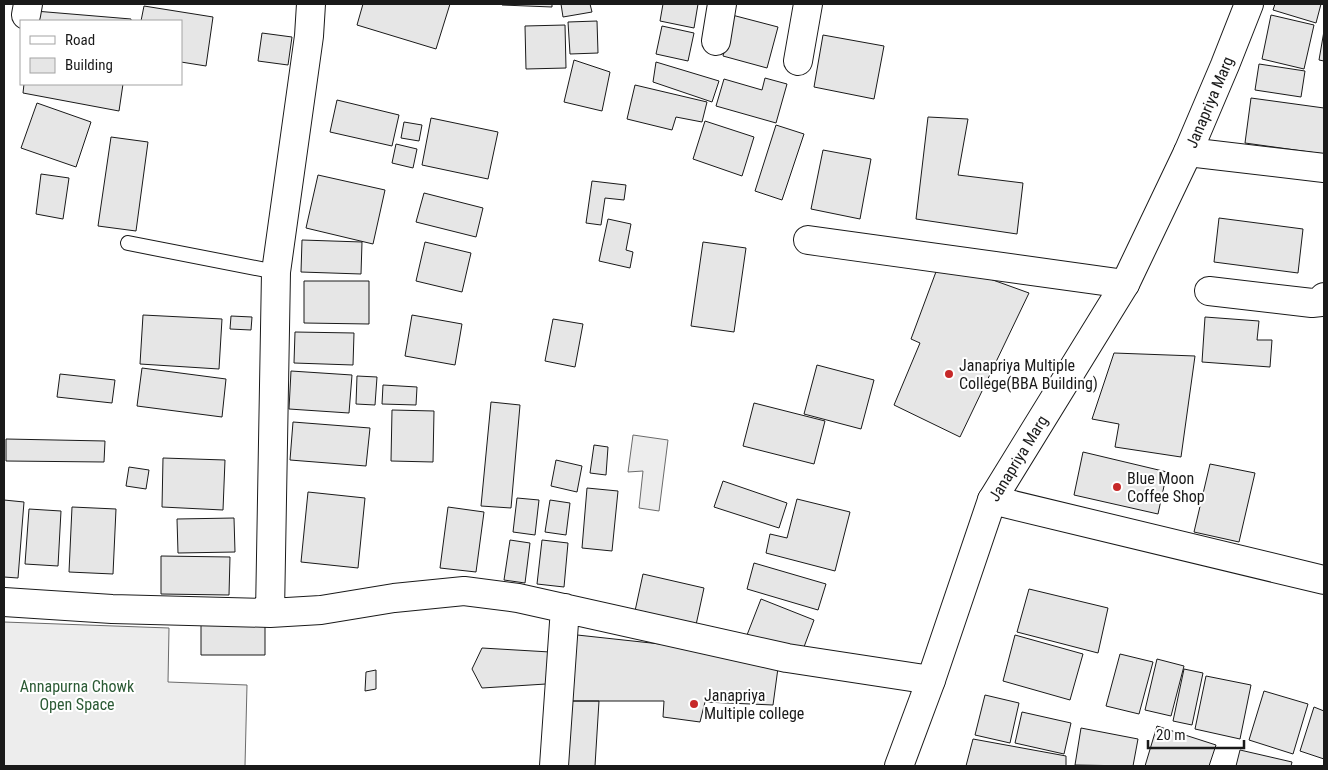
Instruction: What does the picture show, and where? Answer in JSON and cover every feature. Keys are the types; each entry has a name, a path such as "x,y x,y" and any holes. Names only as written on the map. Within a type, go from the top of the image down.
{"street":[{"path":"270,613 276,272 309,36 311,4"},
{"path":"716,42 722,4"},
{"path":"798,61 808,4"},
{"name":"Janapriya Marg","path":"899,766 931,680 992,500 1125,284 1188,152 1249,4"},
{"path":"1188,152 1324,168"},
{"path":"808,240 1125,284"},
{"path":"1209,291 1312,303 1321,302 1324,297"},
{"path":"992,500 1324,580"},
{"path":"4,602 112,609 270,613 321,610 394,598 464,591 518,598 786,658 931,680"},
{"path":"554,766 565,608"}],"lane":[{"path":"128,243 276,272"}],"shaded area":[{"path":"633,435 668,440 659,511 639,508 643,471 628,472"},
{"name":"Annapurna Chowk Open Space","path":"4,622 169,628 168,682 247,685 245,766 4,766"}],"building":[{"path":"363,4 450,4 436,49 357,25"},
{"path":"552,4 552,7 502,5"},
{"path":"561,4 590,4 592,12 563,17"},
{"path":"663,4 698,4 694,28 660,21"},
{"path":"1275,4 1321,4 1316,23 1273,10"},
{"path":"144,6 213,17 206,66 182,62 182,20 141,20"},
{"path":"35,11 131,19 131,20 33,20"},
{"path":"732,15 778,27 767,68 723,56"},
{"path":"1271,15 1314,25 1304,69 1262,59"},
{"path":"597,21 598,53 570,54 568,22"},
{"path":"565,25 566,68 526,69 525,26"},
{"path":"662,26 694,33 688,61 656,54"},
{"path":"1324,31 1324,61 1319,60"},
{"path":"262,33 292,37 288,65 258,61"},
{"path":"823,35 884,46 874,99 814,87"},
{"path":"574,60 610,72 602,111 564,102"},
{"path":"656,62 719,81 712,102 653,82"},
{"path":"1259,64 1305,71 1301,97 1255,90"},
{"path":"765,78 787,84 776,123 716,106 724,79 762,90"},
{"path":"24,85 123,85 119,111 23,93"},
{"path":"635,85 707,102 702,122 676,117 672,130 627,119"},
{"path":"1251,98 1324,108 1324,154 1245,143"},
{"path":"337,100 399,115 392,146 330,132"},
{"path":"37,103 91,122 76,167 21,148"},
{"path":"928,117 968,119 958,175 1023,183 1017,234 916,219"},
{"path":"431,118 498,132 488,179 422,165"},
{"path":"705,121 754,137 742,176 693,159"},
{"path":"404,122 422,125 419,141 401,138"},
{"path":"776,125 804,134 782,200 755,191"},
{"path":"111,137 148,142 136,231 98,226"},
{"path":"396,144 417,149 413,168 392,163"},
{"path":"823,150 871,159 860,219 811,209"},
{"path":"41,174 69,178 63,219 36,214"},
{"path":"318,175 385,190 373,244 306,228"},
{"path":"592,181 626,185 624,200 605,198 601,225 586,223"},
{"path":"424,193 483,208 476,237 416,222"},
{"path":"1219,218 1303,229 1298,273 1214,262"},
{"path":"608,219 631,224 626,250 633,252 630,268 599,261"},
{"path":"302,240 362,242 361,274 301,272"},
{"path":"425,242 471,253 462,292 416,281"},
{"path":"703,242 746,248 734,332 691,326"},
{"name":"Janapriya Multiple College(BBA Building)","path":"940,261 1029,293 960,437 894,405 920,343 911,339"},
{"path":"304,281 369,281 369,324 304,323"},
{"path":"143,315 222,319 219,369 140,364"},
{"path":"412,315 462,324 455,365 405,356"},
{"path":"231,316 252,317 251,330 230,329"},
{"path":"1205,317 1259,321 1257,340 1272,340 1270,367 1202,362"},
{"path":"553,319 583,324 575,367 545,361"},
{"path":"295,332 354,333 353,365 294,363"},
{"path":"1114,353 1195,356 1181,457 1115,447 1119,424 1092,419"},
{"path":"817,365 874,380 861,429 804,414"},
{"path":"142,368 226,379 222,417 137,406"},
{"path":"291,371 352,375 349,413 289,409"},
{"path":"60,374 115,380 112,403 57,397"},
{"path":"357,376 377,377 375,405 356,404"},
{"path":"383,385 417,387 416,405 382,404"},
{"path":"491,402 520,405 511,508 481,506"},
{"path":"754,403 825,421 814,464 743,446"},
{"path":"392,410 434,411 433,462 391,461"},
{"path":"293,422 370,428 366,466 290,460"},
{"path":"6,439 105,441 104,462 6,461"},
{"path":"594,445 608,447 606,475 590,473"},
{"path":"1083,452 1167,472 1158,514 1074,495"},
{"path":"163,458 225,460 223,510 162,507"},
{"path":"556,460 582,466 577,492 551,486"},
{"path":"1210,464 1255,473 1239,542 1194,532"},
{"path":"129,467 149,470 146,489 126,486"},
{"path":"723,481 787,503 779,528 714,507"},
{"path":"587,488 618,491 612,551 582,548"},
{"path":"308,492 365,498 358,568 301,562"},
{"path":"517,498 539,500 535,535 513,532"},
{"path":"797,499 850,512 835,571 766,553 770,534 787,538"},
{"path":"4,500 24,502 18,578 4,577"},
{"path":"550,500 570,503 566,535 545,532"},
{"path":"72,507 116,509 113,574 69,572"},
{"path":"448,507 484,512 476,572 440,568"},
{"path":"29,509 61,511 58,566 25,564"},
{"path":"234,518 235,552 178,553 177,519"},
{"path":"510,540 530,543 525,583 504,580"},
{"path":"542,540 568,543 564,587 537,584"},
{"path":"161,556 230,557 229,595 161,594"},
{"path":"754,563 826,584 818,610 747,589"},
{"path":"643,574 704,588 696,625 635,611"},
{"path":"1029,589 1108,608 1098,653 1017,632"},
{"path":"761,599 814,620 801,655 747,635"},
{"path":"201,624 265,624 265,655 201,655"},
{"path":"568,634 688,647 778,668 773,705 705,702 700,722 663,717 664,701 564,701"},
{"path":"1015,635 1083,654 1070,700 1003,681"},
{"path":"482,648 550,652 546,684 482,688 472,669"},
{"path":"1120,654 1153,662 1139,714 1106,706"},
{"path":"1157,659 1184,666 1171,716 1145,710"},
{"path":"1184,669 1203,673 1192,725 1173,721"},
{"path":"376,670 376,689 365,691 366,672"},
{"path":"1206,676 1251,685 1240,739 1195,729"},
{"path":"1264,691 1308,704 1293,754 1249,740"},
{"path":"985,695 1019,703 1010,743 975,735"},
{"path":"564,701 599,701 595,766 560,766"},
{"path":"1314,707 1324,711 1324,759 1300,751"},
{"path":"1022,712 1071,723 1064,754 1015,743"},
{"path":"1157,726 1216,745 1209,766 1145,766"},
{"path":"1081,728 1138,739 1133,766 1075,765"},
{"path":"973,739 1066,756 1066,766 966,766"},
{"path":"1240,750 1292,762 1291,766 1236,766"}],"place":[{"name":"Janapriya Multiple College(BBA Building)","path":"949,374"},
{"name":"Blue Moon Coffee Shop","path":"1117,487"},
{"name":"Janapriya Multiple college","path":"694,704"}]}
